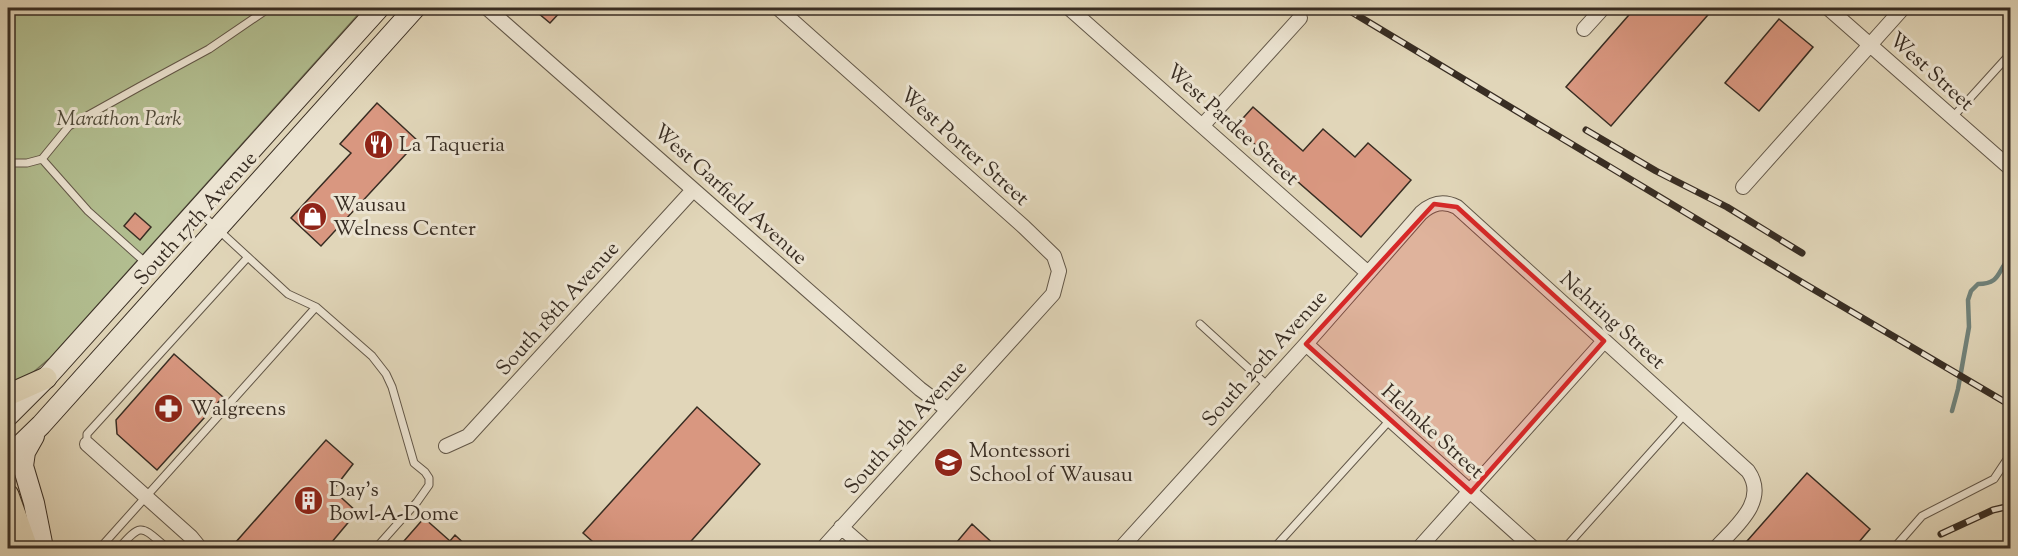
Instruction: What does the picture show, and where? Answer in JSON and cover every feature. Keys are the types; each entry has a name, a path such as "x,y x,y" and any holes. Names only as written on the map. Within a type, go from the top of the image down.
{"main road":[{"name":"South 17th Avenue","path":"8,416 46,378 379,8"},
{"name":"South 17th Avenue","path":"8,457 41,425 416,8"},
{"path":"8,395 46,378"},
{"path":"41,425 28,446 23,466 34,503 43,549"},
{"path":"8,495 27,549"}],"street":[{"name":"West Garfield Avenue","path":"487,8 633,134 693,190 920,389 948,410"},
{"name":"West Porter Street","path":"778,8 1054,256 1059,277 1053,294 1018,333"},
{"name":"West Pardee Street","path":"1069,8 1368,273"},
{"path":"1584,29 1603,8"},
{"name":"West Street","path":"1828,8 2009,167"},
{"path":"1743,187 1903,8"},
{"path":"1203,125 1300,18"},
{"name":"South 18th Avenue","path":"446,446 468,436 693,190"},
{"name":"South 20th Avenue","path":"1121,549 1306,344 1420,213 1427,207 1441,202"},
{"name":"Nehring Street","path":"1441,202 1457,207 1748,471 1755,484 1755,497 1747,514 1716,549"},
{"name":"South 19th Avenue","path":"823,549 1018,333"},
{"path":"1419,549 1604,341"},
{"name":"Helmke Street","path":"1306,344 1533,549"},
{"path":"87,444 191,537 210,549"},
{"path":"842,527 865,549"},
{"path":"191,537 200,549"}],"lane":[{"path":"8,163 27,164 42,159 69,126 209,49 269,8"},
{"path":"1952,118 2010,54"},
{"path":"42,159 88,212 148,265"},
{"path":"197,210 288,294 316,307 379,363 392,387 414,463 425,472 429,478 429,485 376,549"},
{"path":"87,444 87,434 248,257"},
{"path":"100,549 316,307"},
{"path":"1200,324 1268,386"},
{"path":"1565,549 1685,414"},
{"path":"1274,549 1390,420"},
{"path":"1894,549 1922,516 1994,479 2010,455"},
{"path":"119,549 133,533 141,529 148,532 166,549"}],"highlighted area":[{"path":"1434,204 1457,207 1604,341 1471,492 1306,344"}],"green space":[{"name":"Marathon Park","path":"8,8 364,8 50,358 30,375 8,387"}],"building":[{"path":"532,8 564,8 550,23"},
{"path":"1635,8 1714,8 1611,126 1566,87"},
{"path":"1779,19 1813,47 1759,111 1725,83"},
{"path":"377,103 418,141 321,246 291,218 351,153 340,144"},
{"path":"1253,107 1303,151 1323,129 1355,157 1368,143 1411,180 1361,237 1235,127"},
{"path":"135,213 151,227 140,240 124,226"},
{"name":"Walgreens","path":"174,354 223,397 157,470 117,434 116,420"},
{"path":"697,407 760,464 684,549 601,549 583,533"},
{"name":"Day's Bowl-A-Dome","path":"326,440 353,464 333,490 357,512 326,549 241,549 235,543"},
{"path":"1807,473 1870,529 1853,549 1740,549"},
{"path":"424,518 450,541 455,535 470,549 397,549"},
{"path":"972,524 999,549 951,549"}],"waterway":[{"path":"1952,411 1969,327 1968,300 1971,291 1978,284 1995,279 2010,257"}],"railway":[{"path":"1345,8 2010,405"},
{"path":"1586,130 1656,171 1727,207 1802,253"},
{"path":"1941,534 1993,510 2010,506"}],"place":[{"name":"La Taqueria","path":"378,144"},
{"name":"Wausau Welness Center","path":"312,216"},
{"name":"Walgreens","path":"169,408"},
{"name":"Montessori School of Wausau","path":"948,462"},
{"name":"Day's Bowl-A-Dome","path":"308,501"}]}
